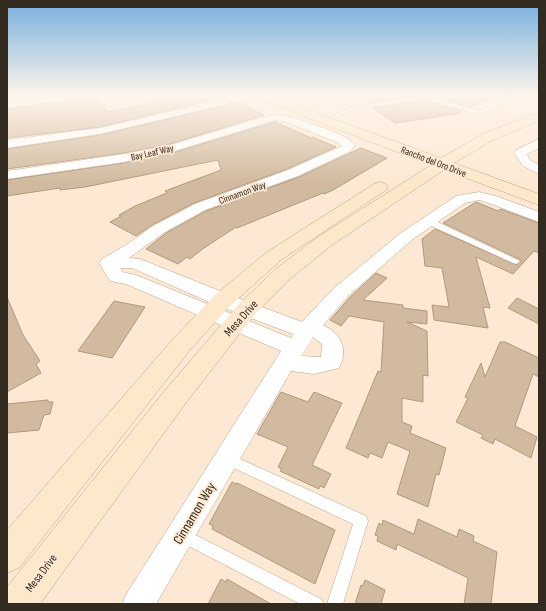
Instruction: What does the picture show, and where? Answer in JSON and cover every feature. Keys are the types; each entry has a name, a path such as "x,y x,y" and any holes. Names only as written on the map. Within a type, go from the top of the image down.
{"main road":[{"name":"Rancho del Oro Drive","path":"354,126 442,154 539,200"},
{"name":"Rancho del Oro Drive","path":"365,126 539,188"},
{"name":"Mesa Drive","path":"17,604 166,409 229,312 274,256 303,236 490,126"},
{"name":"Mesa Drive","path":"7,556 182,344 284,273 442,154 516,126"}],"street":[{"path":"7,144 100,131 123,126"},
{"name":"Bay Leaf Way","path":"7,175 124,158 165,150 246,126"},
{"name":"Bay Leaf Way","path":"305,126 317,130"},
{"name":"Cinnamon Way","path":"300,342 229,312 130,279 116,277 108,263 132,249 159,229 200,207 293,173 347,148 349,145 343,140 317,130"},
{"path":"539,143 520,153 522,159 539,170"},
{"name":"Cinnamon Way","path":"138,604 300,342 341,292 407,236 461,199 479,196 539,217"}],"lane":[{"path":"428,222 516,261"},
{"path":"227,459 361,520 335,604"},
{"path":"181,534 316,604"}],"building":[{"path":"7,126 106,126 100,127 7,138"},
{"path":"140,126 230,126 170,144 124,153 7,169 7,149 100,135"},
{"path":"263,126 283,126 336,147 287,169 194,203 152,225 136,236 110,222 135,206 167,193 165,191 221,170 218,160 85,187 60,190 60,188 7,196 7,180 124,163 172,153"},
{"path":"361,148 387,158 333,190 237,228 236,227 190,259 187,257 178,264 146,249 166,233 206,211 299,177"},
{"path":"476,202 498,211 500,209 539,223 539,253 534,251 513,274 476,257 490,308 483,307 488,328 434,320 432,305 449,307 442,268 425,266 422,239 435,229 517,265 521,262 521,260 443,223"},
{"path":"376,273 387,278 363,300 403,305 403,308 427,311 427,324 407,322 427,331 428,376 423,375 423,402 402,398 402,422 412,426 410,433 446,448 439,475 436,474 428,507 397,494 410,451 388,442 382,458 370,453 368,458 346,448 378,371 381,372 384,322 349,316 341,326 330,320 350,297"},
{"path":"7,297 23,335 40,361 36,364 41,373 7,392"},
{"path":"517,298 539,309 539,324 508,308"},
{"path":"114,301 145,307 112,358 78,351"},
{"path":"500,342 505,342 539,358 539,377 533,374 515,426 537,437 531,458 495,439 493,444 481,438 483,435 456,422 468,398 465,397 481,363 485,377"},
{"path":"281,392 308,402 314,392 342,403 312,465 331,474 324,488 320,486 319,489 280,471 282,469 278,467 288,447 257,434"},
{"path":"48,400 48,402 53,402 50,414 44,415 39,430 7,433 7,404"},
{"path":"232,482 237,483 335,530 315,584 212,529 213,526 209,524"},
{"path":"418,519 457,537 459,529 474,536 473,541 497,552 491,604 464,604 468,578 397,544 396,550 377,541 378,536 375,535 379,523 382,525 383,520 414,534"},
{"path":"221,579 226,582 227,579 271,604 208,604"},
{"path":"365,580 385,590 381,604 355,604 361,585 363,586"}]}
